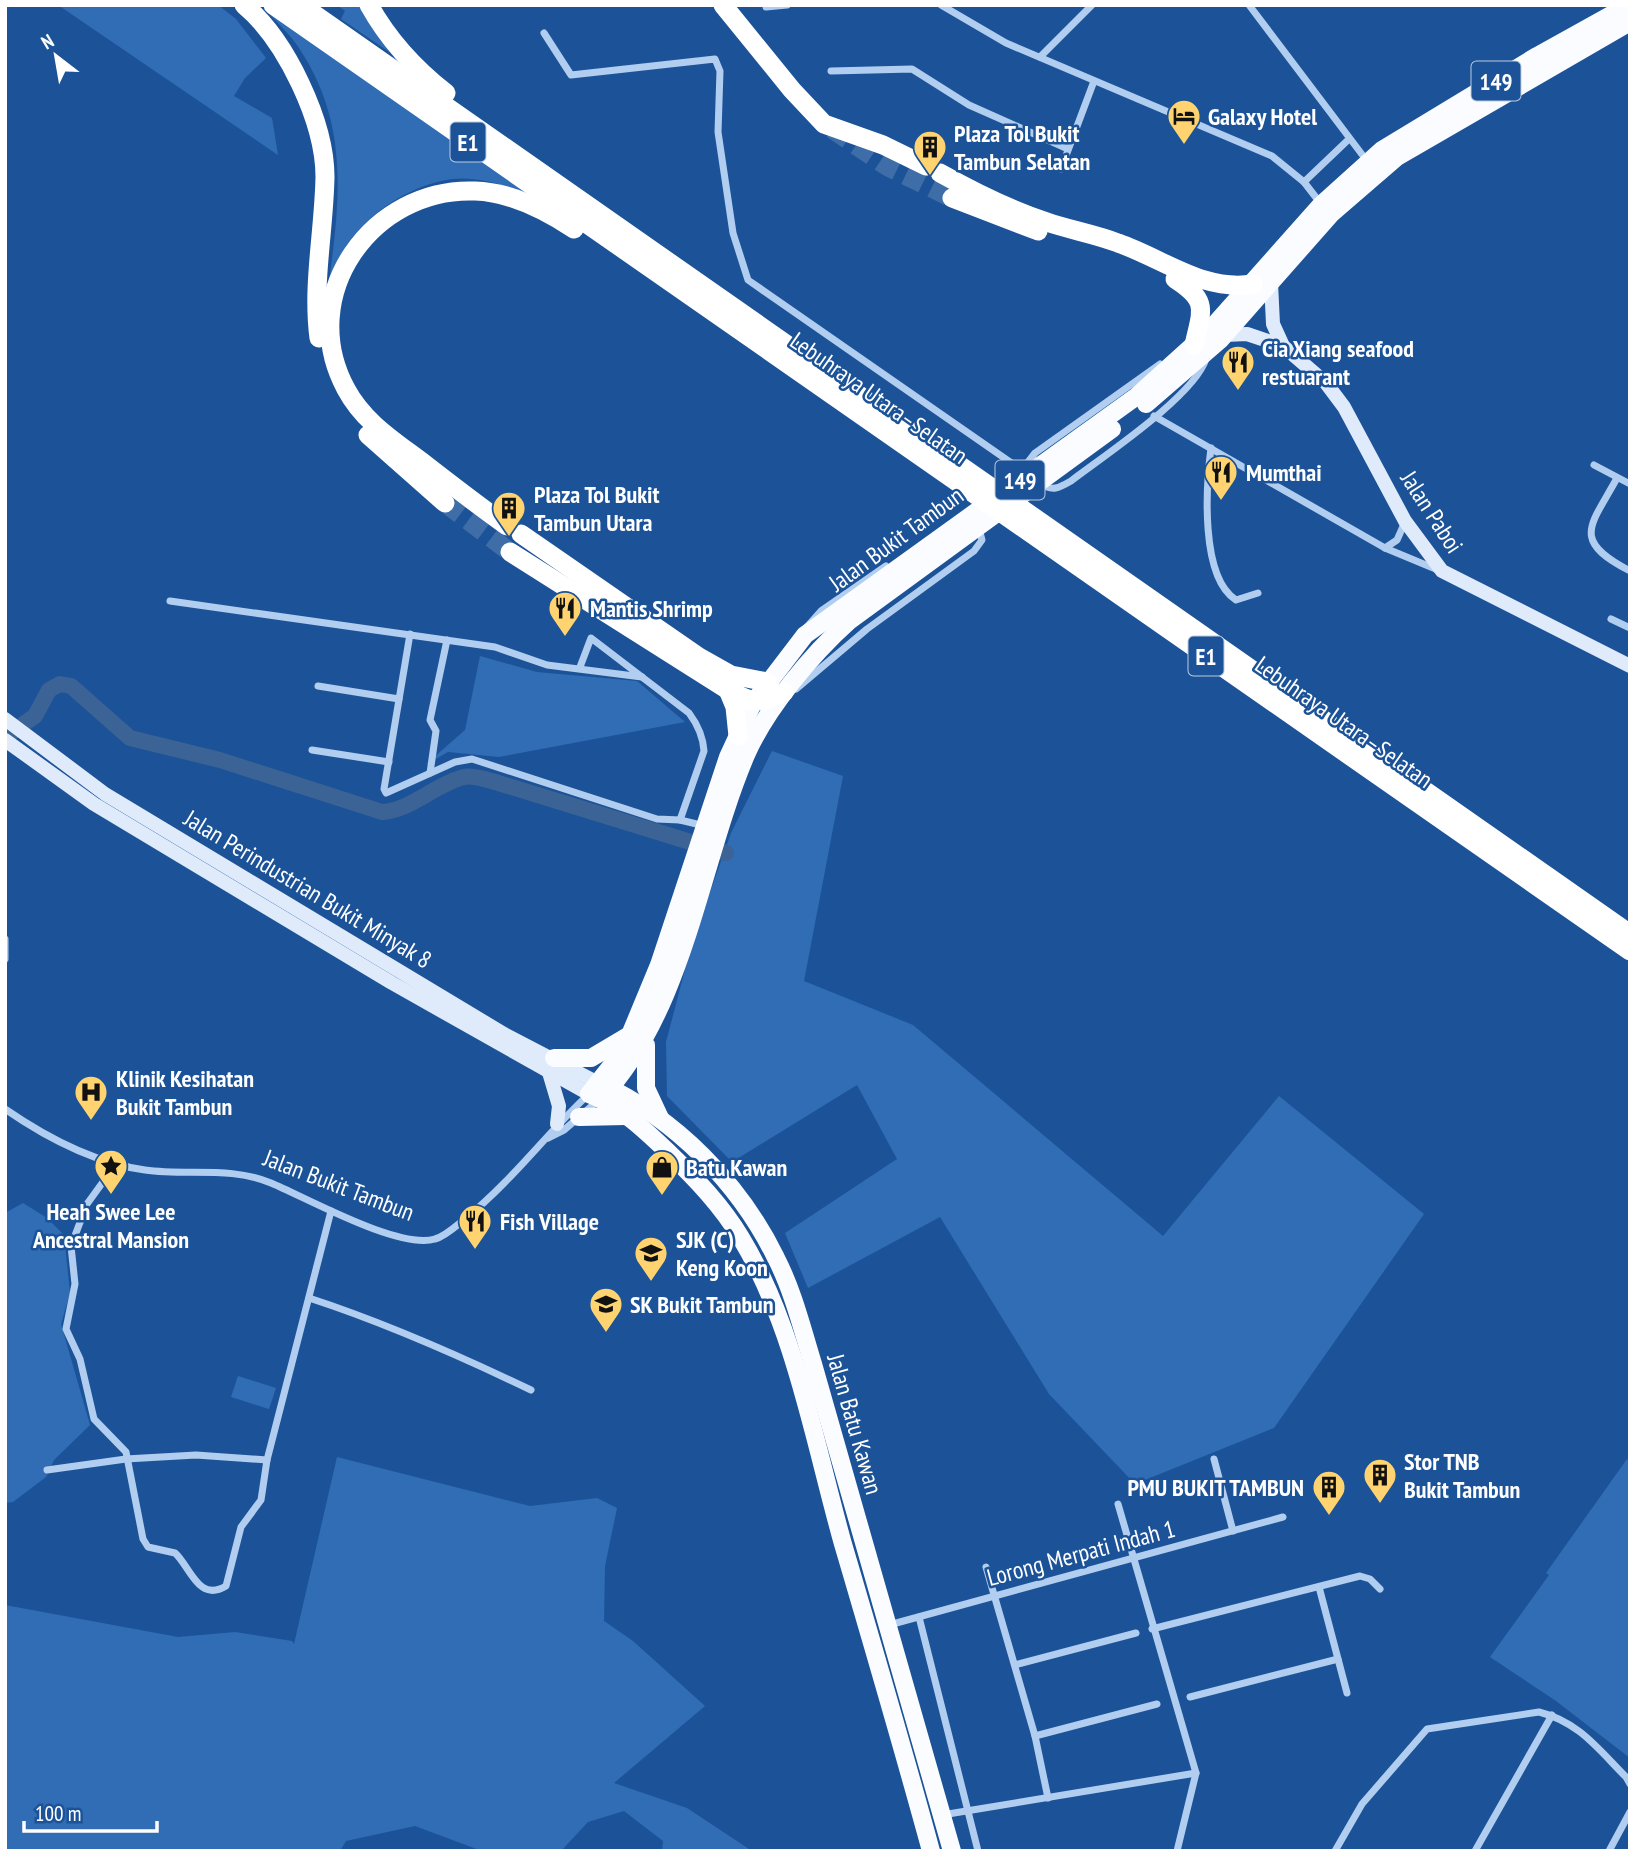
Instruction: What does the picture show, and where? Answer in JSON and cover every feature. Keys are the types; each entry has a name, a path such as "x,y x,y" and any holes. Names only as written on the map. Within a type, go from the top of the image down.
{"highway":[{"path":"244,5 263,24 297,76 321,152 324,196 316,298 318,334 327,373 337,396 360,427 410,476 445,503"},
{"name":"Lebuhraya Utara–Selatan","path":"273,5 1630,951"},
{"name":"Lebuhraya Utara–Selatan","path":"301,5 541,176 1630,934"},
{"path":"369,5 410,63 499,134 541,176"},
{"path":"728,10 799,99 824,124 883,145 1031,216 1116,242 1167,262 1206,283 1222,286 1262,284"},
{"path":"664,278 523,202 474,191 432,196 396,209 377,223 350,254 335,288 329,327 333,355 347,391 364,415 384,435 514,530 699,657 731,675 767,682"},
{"path":"952,198 1011,223 1164,271 1196,293 1199,299 1202,317 1201,348"},
{"path":"509,552 728,690 753,703 780,699"},
{"path":"728,690 735,707 738,736"}],"main road":[{"name":"Jalan Bukit Tambun","path":"599,1091 639,1035 659,965 701,861 738,736 753,703 788,656 813,629 872,595 1137,396 1174,372 1201,348 1331,214 1397,157 1626,11"},
{"name":"Jalan Bukit Tambun","path":"1201,348 1225,335 1321,205 1367,161 1413,130 1536,66"},
{"name":"Jalan Bukit Tambun","path":"711,832 747,752 780,699 825,642 872,595"},
{"path":"551,1063 591,1058 639,1035 646,1088 662,1122"},
{"name":"Jalan Batu Kawan","path":"599,1091 662,1146 719,1205 741,1237 772,1299 816,1439 836,1519 932,1851"},
{"name":"Jalan Batu Kawan","path":"599,1091 662,1122 720,1174 743,1202 776,1257 809,1353 951,1851"},
{"path":"579,1117 625,1116"}],"street":[{"path":"766,7 787,5"},
{"path":"941,5 1006,43 1272,156 1304,182 1321,205"},
{"path":"1040,57 1092,5"},
{"path":"1249,5 1348,140 1367,161"},
{"path":"544,33 571,75 715,59 720,71 718,132 733,233 748,280 1048,489 1057,489 1176,399 1202,371 1201,348 1167,359 1035,453 1020,469"},
{"path":"831,71 912,69 969,105 1068,149"},
{"path":"1061,169 1094,81"},
{"path":"1304,182 1348,140"},
{"path":"1262,284 1273,324 1283,346"},
{"name":"Jalan Paboi","path":"1225,335 1247,334 1283,346 1326,383 1345,407 1405,521 1442,571 1630,666"},
{"path":"1154,416 1385,548 1442,571"},
{"path":"1211,448 1205,512 1221,584 1236,600 1258,593"},
{"path":"1594,465 1630,484"},
{"path":"1617,478 1590,528 1591,541 1601,555 1630,571"},
{"path":"780,699 867,628 974,551 982,540 978,527 971,518 962,517 944,525 814,617 788,656"},
{"path":"1385,548 1398,540 1405,521"},
{"path":"170,601 495,647 547,665 580,667 642,677"},
{"path":"1611,619 1630,628"},
{"path":"410,634 386,793 455,762 472,759 633,812 657,819 680,820 711,832"},
{"path":"580,667 591,638 689,713 704,740 704,751 680,820"},
{"path":"430,773 436,731 430,720 447,640"},
{"path":"318,686 400,699"},
{"name":"Jalan Perindustrian Bukit Minyak 8","path":"5,719 104,793 599,1091"},
{"name":"Jalan Perindustrian Bukit Minyak 8","path":"5,740 94,804 392,983 497,1044 551,1063"},
{"path":"312,750 389,761"},
{"path":"5,939 5,958"},
{"path":"551,1063 559,1106 557,1124"},
{"name":"Jalan Bukit Tambun","path":"547,1139 564,1130 579,1117 599,1091"},
{"name":"Jalan Bukit Tambun","path":"5,1109 54,1140 116,1164 147,1170 248,1176 272,1183 331,1211 410,1240 438,1238 481,1206 547,1139 557,1124 599,1091"},
{"path":"116,1164 87,1204 71,1246 75,1284 66,1329 80,1359 94,1419 126,1452 143,1539 148,1547 175,1553 195,1583 216,1591 223,1589 230,1581 241,1527 261,1503 267,1460 331,1211"},
{"path":"310,1298 366,1317 451,1352 531,1390"},
{"path":"47,1469 127,1458 196,1455 267,1460"},
{"path":"1214,1459 1233,1531"},
{"path":"1118,1504 1152,1629 1196,1773 1177,1851"},
{"name":"Lorong Merpati Indah 1","path":"888,1625 1283,1517"},
{"path":"986,1567 1035,1736 1048,1798"},
{"path":"1152,1629 1360,1576 1370,1579 1380,1589"},
{"path":"1319,1587 1347,1693"},
{"path":"919,1618 978,1851"},
{"path":"1014,1665 1136,1633"},
{"path":"1190,1697 1338,1659"},
{"path":"1035,1736 1157,1704"},
{"path":"1335,1851 1362,1804 1427,1729 1539,1712 1552,1715 1571,1723 1630,1784"},
{"path":"1475,1851 1552,1715"},
{"path":"941,1815 1196,1773"},
{"path":"1609,1851 1630,1812"}],"shaded area":[{"path":"58,5 218,5 236,19 266,58 245,78 234,96 272,118 278,155"},
{"path":"337,5 363,5 398,58 341,19 345,11"},
{"path":"263,8 530,194 492,182 462,178 436,182 405,195 376,214 353,238 338,261 327,296 337,200 334,138 316,78 295,42"},
{"path":"480,656 537,672 637,681 685,722 499,757 448,752 425,765 465,730"},
{"path":"772,751 843,776 804,981 913,1025 1163,1236 1279,1096 1424,1214 1274,1428 1135,1484 1049,1394 940,1217 808,1288 785,1233 897,1159 857,1085 732,1162 667,1096 666,1042 692,943 731,833"},
{"path":"23,1203 47,1218 64,1235 70,1293 61,1324 90,1425 54,1460 46,1477 13,1502 5,1503 5,1213"},
{"path":"238,1376 276,1388 269,1409 231,1397"},
{"path":"337,1457 530,1506 597,1498 617,1508 605,1566 604,1621 633,1641 705,1706 614,1783 687,1808 752,1851 662,1851 663,1841 624,1811 588,1822 561,1851 482,1851 415,1826 346,1841 340,1851 5,1851 5,1605 178,1637 235,1632 292,1641 294,1644"},
{"path":"1627,1459 1630,1461 1630,1758 1556,1701 1490,1657"}],"waterway":[{"path":"5,737 35,716 49,690 60,684 71,686 130,738 220,760 382,812 403,807 453,780 474,777 726,853"}],"tunnel":[{"path":"832,129 888,167 952,198"},
{"path":"445,503 510,552"}],"place":[{"name":"Galaxy Hotel","path":"1184,146"},
{"name":"Plaza Tol Bukit Tambun Selatan","path":"930,177"},
{"name":"Cia Xiang seafood restuarant","path":"1238,392"},
{"name":"Mumthai","path":"1221,502"},
{"name":"Plaza Tol Bukit Tambun Utara","path":"509,538"},
{"name":"Mantis Shrimp","path":"565,638"},
{"name":"Klinik Kesihatan Bukit Tambun","path":"91,1122"},
{"name":"Heah Swee Lee Ancestral Mansion","path":"111,1196"},
{"name":"Batu Kawan","path":"662,1197"},
{"name":"Fish Village","path":"475,1251"},
{"name":"SJK (C) Keng Koon","path":"651,1283"},
{"name":"SK Bukit Tambun","path":"606,1334"},
{"name":"Stor TNB Bukit Tambun","path":"1380,1505"},
{"name":"PMU BUKIT TAMBUN","path":"1329,1517"}]}
